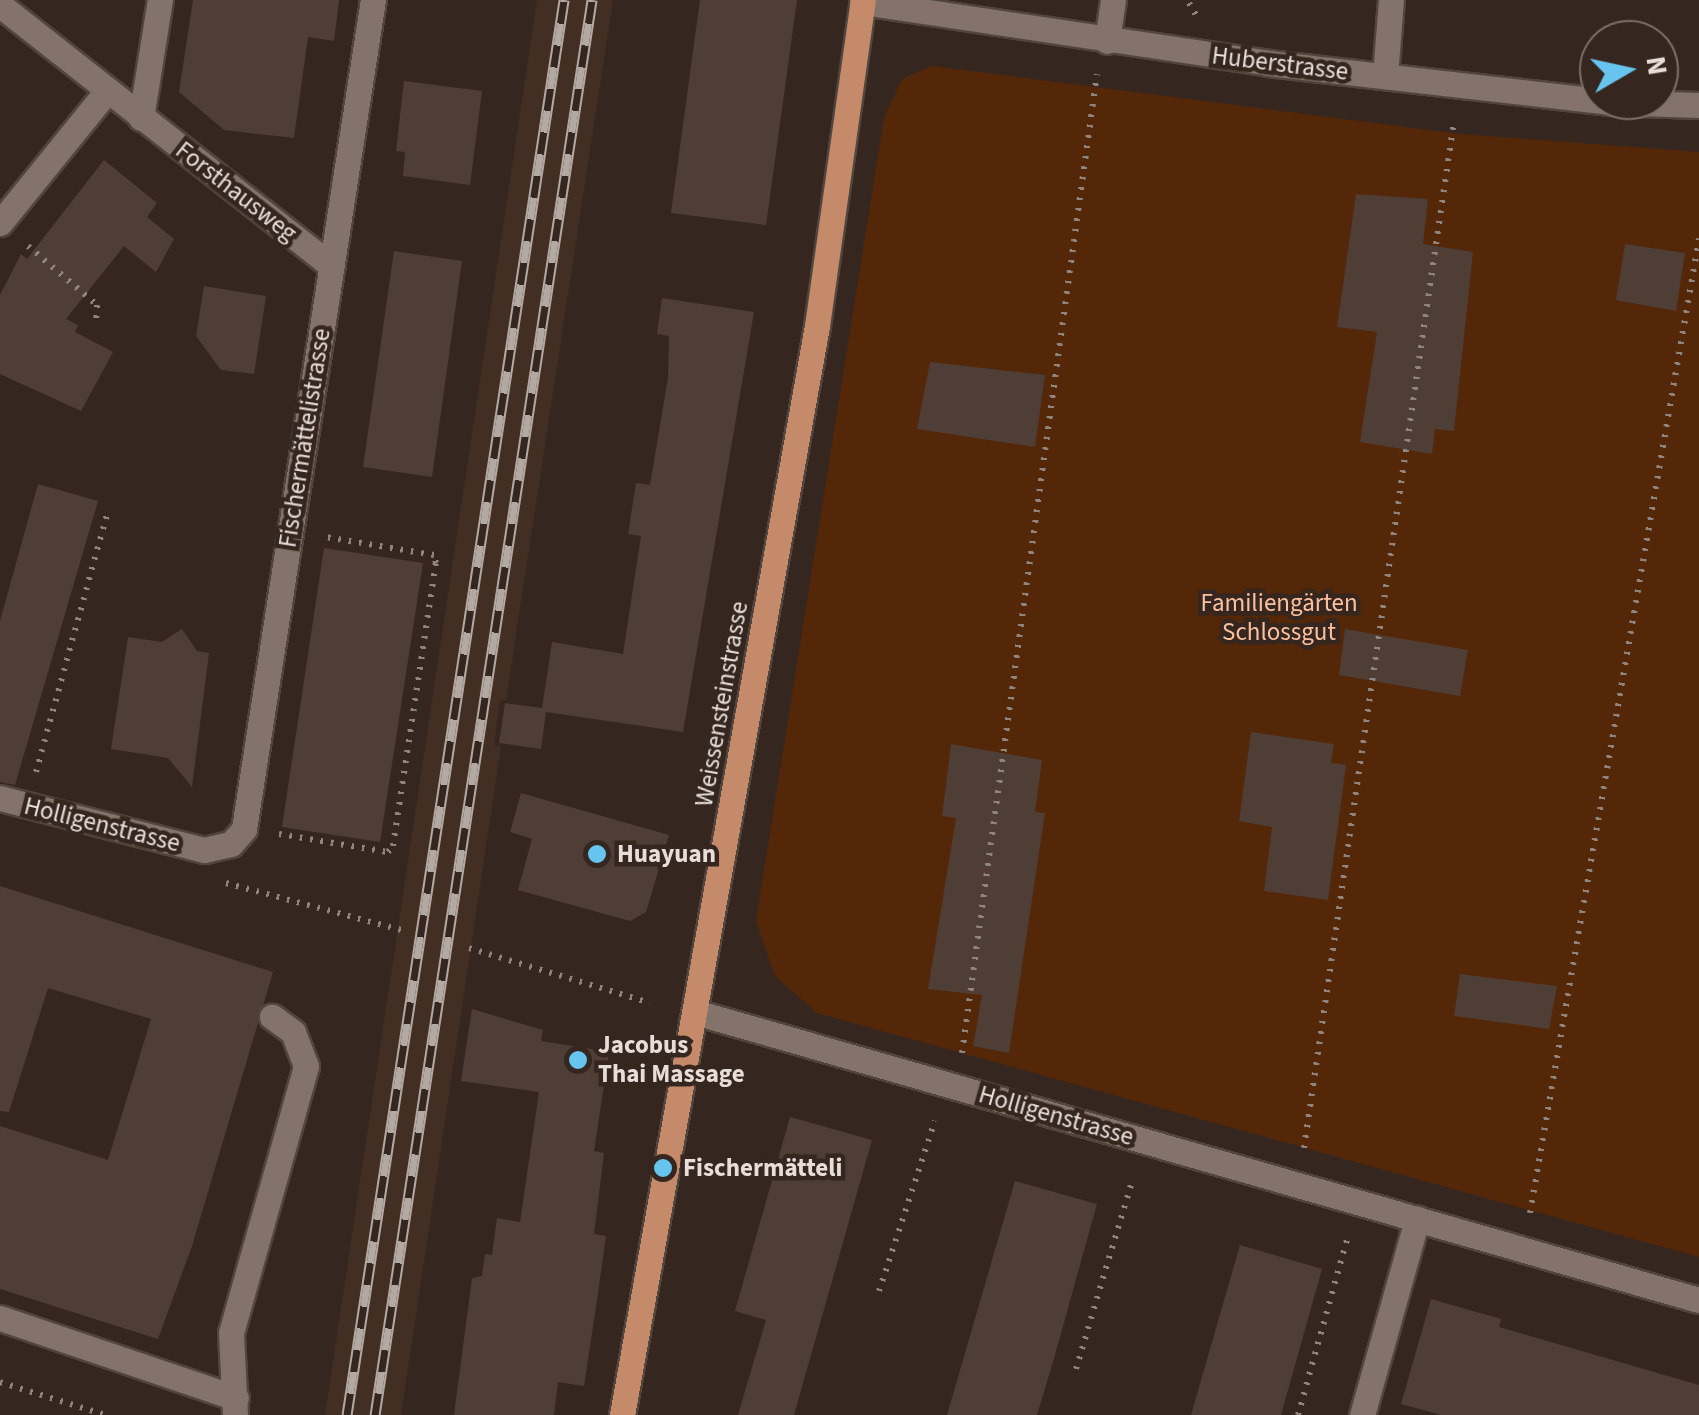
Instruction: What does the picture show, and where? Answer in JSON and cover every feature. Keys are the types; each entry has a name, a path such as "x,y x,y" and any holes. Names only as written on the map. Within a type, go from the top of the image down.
{"main road":[{"name":"Weissensteinstrasse","path":"622,1415 818,326 862,1"}],"street":[{"path":"141,118 160,0"},
{"name":"Fischermättelistrasse","path":"244,828 373,0"},
{"path":"1107,40 1112,0"},
{"path":"1386,76 1392,0"},
{"name":"Huberstrasse","path":"862,1 1107,40 1386,76 1589,100 1699,105"},
{"name":"Forsthausweg","path":"0,5 332,266"},
{"path":"0,223 106,92"},
{"name":"Holligenstrasse","path":"0,798 204,850 231,844 244,828"},
{"name":"Holligenstrasse","path":"695,1012 1699,1300"},
{"path":"0,1318 235,1406 232,1334 306,1066 294,1032 272,1017"},
{"path":"1362,1415 1418,1219"}],"path":[{"path":"961,1059 1098,71"},
{"path":"1303,1154 1454,121"},
{"path":"0,223 96,305 96,325"},
{"path":"1529,1218 1699,239"},
{"path":"26,806 108,511"},
{"path":"244,828 388,852 393,846 434,555 290,531"},
{"path":"228,886 402,930"},
{"path":"469,948 650,1003"},
{"path":"879,1291 935,1121"},
{"path":"1076,1369 1133,1178"},
{"path":"1298,1415 1347,1239"},
{"path":"0,1382 106,1415"}],"shaded area":[{"path":"537,0 613,0 506,700 500,701 494,745 501,746 401,1415 325,1415"}],"green space":[{"name":"Familiengärten Schlossgut","path":"932,66 1460,134 1699,152 1699,1257 817,1013 775,976 756,921 884,118 902,79"}],"building":[{"path":"193,0 339,0 334,41 308,37 294,138 224,130 179,92"},
{"path":"700,0 797,0 766,225 671,213"},
{"path":"404,81 482,91 470,185 403,176 405,152 396,151"},
{"path":"104,160 157,203 147,217 174,239 156,272 124,246 66,319 78,325 75,332 113,352 81,411 0,374 0,295 21,254 27,259"},
{"path":"1356,194 1428,199 1423,244 1473,252 1454,431 1435,429 1432,454 1360,442 1377,332 1337,327"},
{"path":"1625,244 1685,253 1676,311 1616,300"},
{"path":"394,251 462,261 432,477 363,467"},
{"path":"204,286 266,296 254,374 221,370 196,336"},
{"path":"662,298 754,312 683,732 546,712 541,749 499,743 505,703 542,708 552,642 623,654 641,536 628,534 636,483 650,485 668,378 669,336 657,334"},
{"path":"930,362 1045,375 1035,447 917,429"},
{"path":"38,484 98,501 15,785 0,782 0,621"},
{"path":"324,548 423,563 380,842 282,827"},
{"path":"182,629 197,651 209,653 192,787 168,758 111,749 128,637 162,642"},
{"path":"1345,629 1468,650 1460,696 1339,675"},
{"path":"1251,732 1334,744 1331,763 1346,765 1328,900 1264,891 1272,827 1239,821"},
{"path":"951,744 1042,760 1035,812 1045,813 1009,1053 973,1046 982,995 928,989 956,818 942,816"},
{"path":"521,793 669,835 646,912 630,921 518,890 532,839 510,832"},
{"path":"0,886 273,972 192,1246 158,1339 0,1289 0,1126 108,1160 151,1019 48,988 9,1112 0,1111"},
{"path":"1460,974 1557,986 1549,1029 1454,1016"},
{"path":"472,1009 543,1030 541,1041 609,1052 594,1151 604,1153 594,1234 606,1236 584,1386 558,1382 554,1415 454,1415 472,1278 482,1276 485,1254 492,1255 497,1218 520,1222 539,1092 461,1081"},
{"path":"790,1117 872,1140 794,1415 738,1415 766,1320 735,1311"},
{"path":"1015,1181 1097,1204 1053,1362 1037,1415 947,1415"},
{"path":"1240,1245 1322,1269 1281,1415 1191,1415"},
{"path":"1431,1299 1501,1319 1499,1327 1699,1385 1699,1415 1441,1415 1401,1404"}],"railway":[{"path":"347,1415 564,0"},
{"path":"375,1415 592,0"}],"place":[{"name":"Huayuan","path":"597,854"},
{"name":"Jacobus Thai Massage","path":"578,1060"},
{"name":"Fischermätteli","path":"663,1168"}]}
